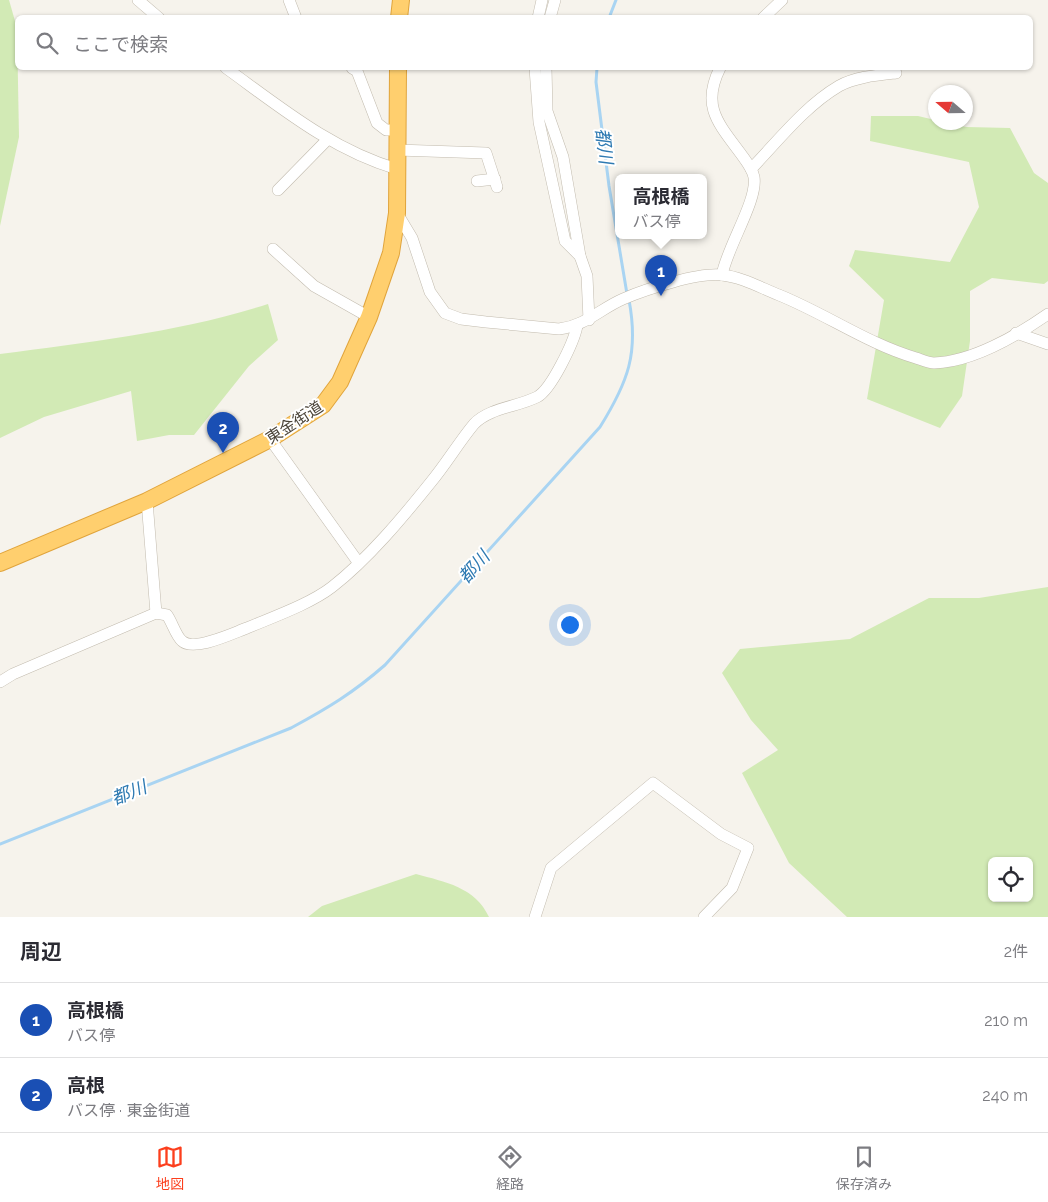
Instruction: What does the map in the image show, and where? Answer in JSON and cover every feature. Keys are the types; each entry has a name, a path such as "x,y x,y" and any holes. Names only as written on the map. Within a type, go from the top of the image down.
{"highway":[{"path":"399,15 401,0"},
{"name":"東金街道","path":"0,563 147,501 270,439 323,405 340,382 387,268 397,213 398,70"}],"street":[{"path":"138,0 156,15"},
{"path":"289,0 295,15"},
{"path":"539,15 542,0"},
{"path":"551,15 555,0"},
{"path":"766,15 782,0"},
{"path":"229,70 328,139 374,162 397,169"},
{"path":"355,70 377,122 386,130 397,130"},
{"path":"535,70 539,122 565,241 580,256"},
{"path":"546,70 547,111 562,157 580,256 587,276 589,320"},
{"path":"719,70 714,83 711,100 714,116 752,169 755,189 725,260 722,275"},
{"path":"752,169 810,109 840,86 875,76 896,74"},
{"path":"278,190 328,139"},
{"path":"397,150 486,153 496,183 477,180"},
{"path":"397,213 412,238 430,292 445,313 461,319 559,329 577,326 623,299 695,277 722,275 739,279 806,306 890,351 934,363 977,354 1048,314"},
{"path":"273,249 314,286 368,317"},
{"path":"0,682 13,674 156,613 167,615 182,641 190,644 214,641 266,620 332,587 385,537 431,482 475,424 484,416 539,396 557,373 568,353 577,326"},
{"path":"1016,333 1048,344"},
{"path":"270,439 358,562"},
{"path":"147,501 156,613"},
{"path":"535,917 551,868 653,783 721,834 748,848 732,888 704,917"}],"green space":[{"path":"0,0 9,0 15,21 15,70 18,70 19,137 0,226"},
{"path":"871,116 918,116 928,118 928,130 973,130 973,127 1010,128 1034,173 1048,183 1048,281 1044,284 992,278 970,291 970,341 962,396 940,428 867,399 884,300 849,266 855,250 950,262 979,207 969,162 870,141"},
{"path":"268,304 278,340 249,366 194,435 169,435 137,441 131,391 44,417 0,438 0,354 169,329 235,314"},
{"path":"1048,587 1048,917 847,917 789,863 742,773 778,750 751,720 722,673 740,649 850,639 929,598 979,598"},
{"path":"416,874 448,883 467,892 476,899 489,917 308,917 322,906"}],"waterway":[{"name":"都川","path":"610,15 616,0"},
{"name":"都川","path":"597,70 596,82 615,222"},
{"name":"都川","path":"618,239 627,294"},
{"name":"都川","path":"0,844 291,728 340,699 385,665 600,427 618,396 629,366 633,336 629,300"}],"place":[{"name":"高根橋","path":"661,296"},
{"name":"高根","path":"223,453"}]}
